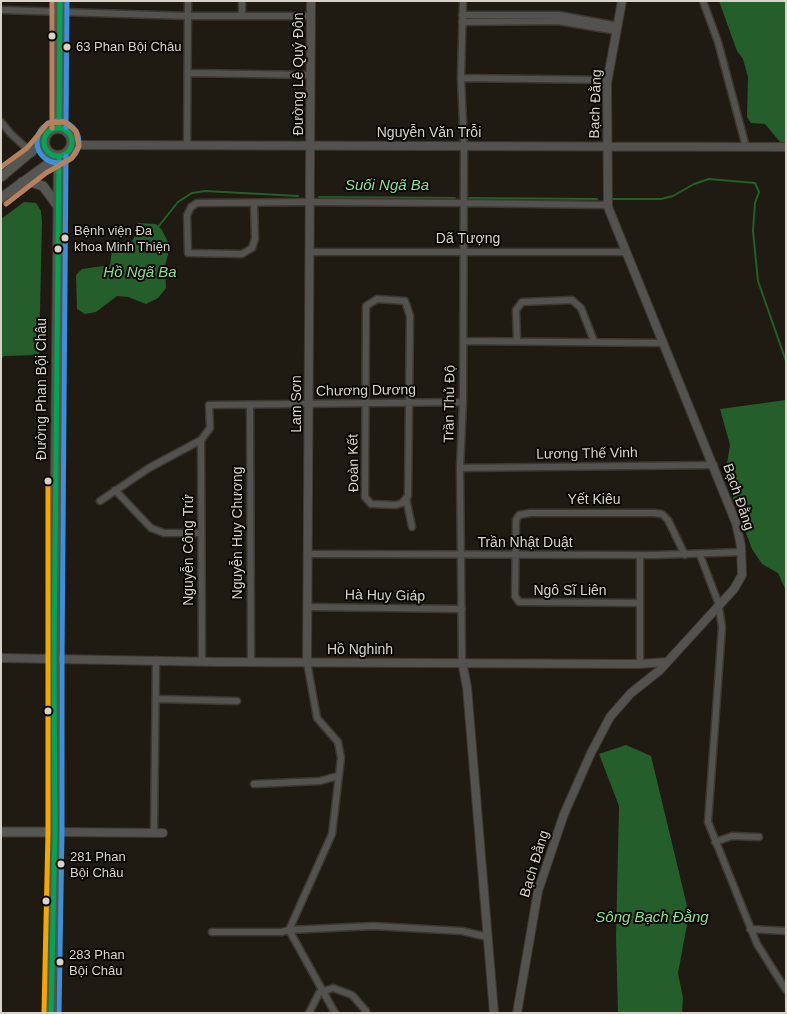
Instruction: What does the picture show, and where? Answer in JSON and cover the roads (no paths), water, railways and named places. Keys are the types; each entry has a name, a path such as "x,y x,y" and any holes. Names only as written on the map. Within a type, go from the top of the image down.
{"main road":[{"path":"59,128 60,1"},
{"path":"1,177 32,153 45,140 48,133 59,128"},
{"path":"1,198 59,156 67,153 72,145 69,134 59,128"},
{"path":"45,140 50,153 59,156"},
{"name":"Đường Phan Bội Châu","path":"51,1013 55,832 54,658 57,205 59,156"},
{"path":"22,182 44,186 57,205"},
{"path":"1,832 55,832"}],"street":[{"path":"187,146 188,1"},
{"path":"242,1 242,16"},
{"name":"Đường Lê Quý Đôn","path":"311,1 311,146"},
{"name":"Trần Thủ Độ","path":"462,662 460,468 464,340 464,146 461,78 464,1"},
{"name":"Bạch Đằng","path":"517,1013 538,892 564,814 591,753 610,717 631,693 652,677 667,662 718,604 734,589 741,578 742,552 736,523 608,204 607,80 622,1"},
{"path":"703,1 718,42 746,147"},
{"path":"1,10 188,16 311,16"},
{"path":"462,19 559,16 617,28"},
{"path":"188,73 310,75"},
{"path":"461,78 607,80"},
{"path":"1,122 32,153"},
{"name":"Nguyễn Văn Trỗi","path":"72,145 786,147"},
{"name":"Lam Sơn","path":"307,662 311,146"},
{"path":"254,203 255,239 252,248 242,254 188,253 187,215 191,207 197,203 311,202 608,204"},
{"name":"Dã Tượng","path":"310,252 626,252"},
{"name":"Đoàn Kết","path":"377,299 405,301 408,306 409,403 406,498 402,503 396,505 378,506 371,504 365,497 367,403 366,306 377,299"},
{"path":"516,341 516,310 522,302 572,300 581,308 594,341"},
{"path":"464,340 664,343"},
{"name":"Chương Dương","path":"201,440 210,428 209,405 463,402"},
{"name":"Nguyễn Huy Chương","path":"250,405 251,661"},
{"path":"100,501 149,468 201,440"},
{"name":"Nguyễn Công Trứ","path":"201,440 202,661"},
{"name":"Lương Thế Vinh","path":"460,468 714,465"},
{"path":"115,490 151,528 160,532 201,533"},
{"path":"406,498 412,527"},
{"name":"Yết Kiêu","path":"515,555 514,526 519,516 525,513 654,512 662,514 668,520 685,555"},
{"name":"Trần Nhật Duật","path":"308,554 461,556 700,555 742,552"},
{"name":"Ngô Sĩ Liên","path":"515,555 515,596 519,602 640,603"},
{"path":"640,555 640,664"},
{"path":"700,555 718,604 722,626 707,810 708,822 750,929 786,990"},
{"name":"Hà Huy Giáp","path":"308,607 462,609"},
{"name":"Hồ Nghinh","path":"1,658 307,662 640,664 667,662"},
{"path":"55,832 159,833 156,660"},
{"path":"289,930 332,834 342,754 340,746 317,718 307,662"},
{"path":"462,662 467,687 494,1013"},
{"path":"156,699 237,701"},
{"path":"254,784 320,781 338,776"},
{"path":"715,842 732,836 759,837"},
{"path":"212,932 282,932 289,930 372,926 462,931 488,938"},
{"path":"750,929 786,931"},
{"path":"289,930 305,955 322,992 336,1013"},
{"path":"309,1013 322,992 333,988 348,992 359,1001 366,1011"}],"water":[{"path":"719,1 786,1 786,143 780,142 765,124 751,123 747,117 748,77 743,59 737,51"},
{"path":"24,202 36,203 41,211 39,355 4,356 1,359 1,219"},
{"name":"Hồ Ngã Ba","path":"138,223 156,224 162,230 170,246 165,266 166,288 158,298 146,304 128,297 117,296 96,312 85,314 77,309 76,275 82,269 110,265 112,250 126,251 135,236"},
{"path":"786,400 786,591 778,573 762,564 752,549 725,476 730,445 720,409"},
{"name":"Sông Bạch Đằng","path":"626,745 651,756 689,914 678,973 683,998 682,1013 618,1013 616,938 619,806 599,754"}],"waterway":[{"name":"Suối Ngã Ba","path":"611,199 661,199 673,196 694,184 709,179 755,183 759,192 755,203 753,231 758,281 786,361"},
{"name":"Suối Ngã Ba","path":"158,227 178,202 192,193 205,191 298,196"},
{"name":"Suối Ngã Ba","path":"319,197 455,198"},
{"name":"Suối Ngã Ba","path":"469,198 597,199"}],"place":[{"name":"63 Phan Bội Châu","path":"67,47"},
{"name":"Bệnh viện Đa khoa Minh Thiện","path":"65,238"},
{"name":"281 Phan Bội Châu","path":"61,864"},
{"name":"283 Phan Bội Châu","path":"60,962"}]}
